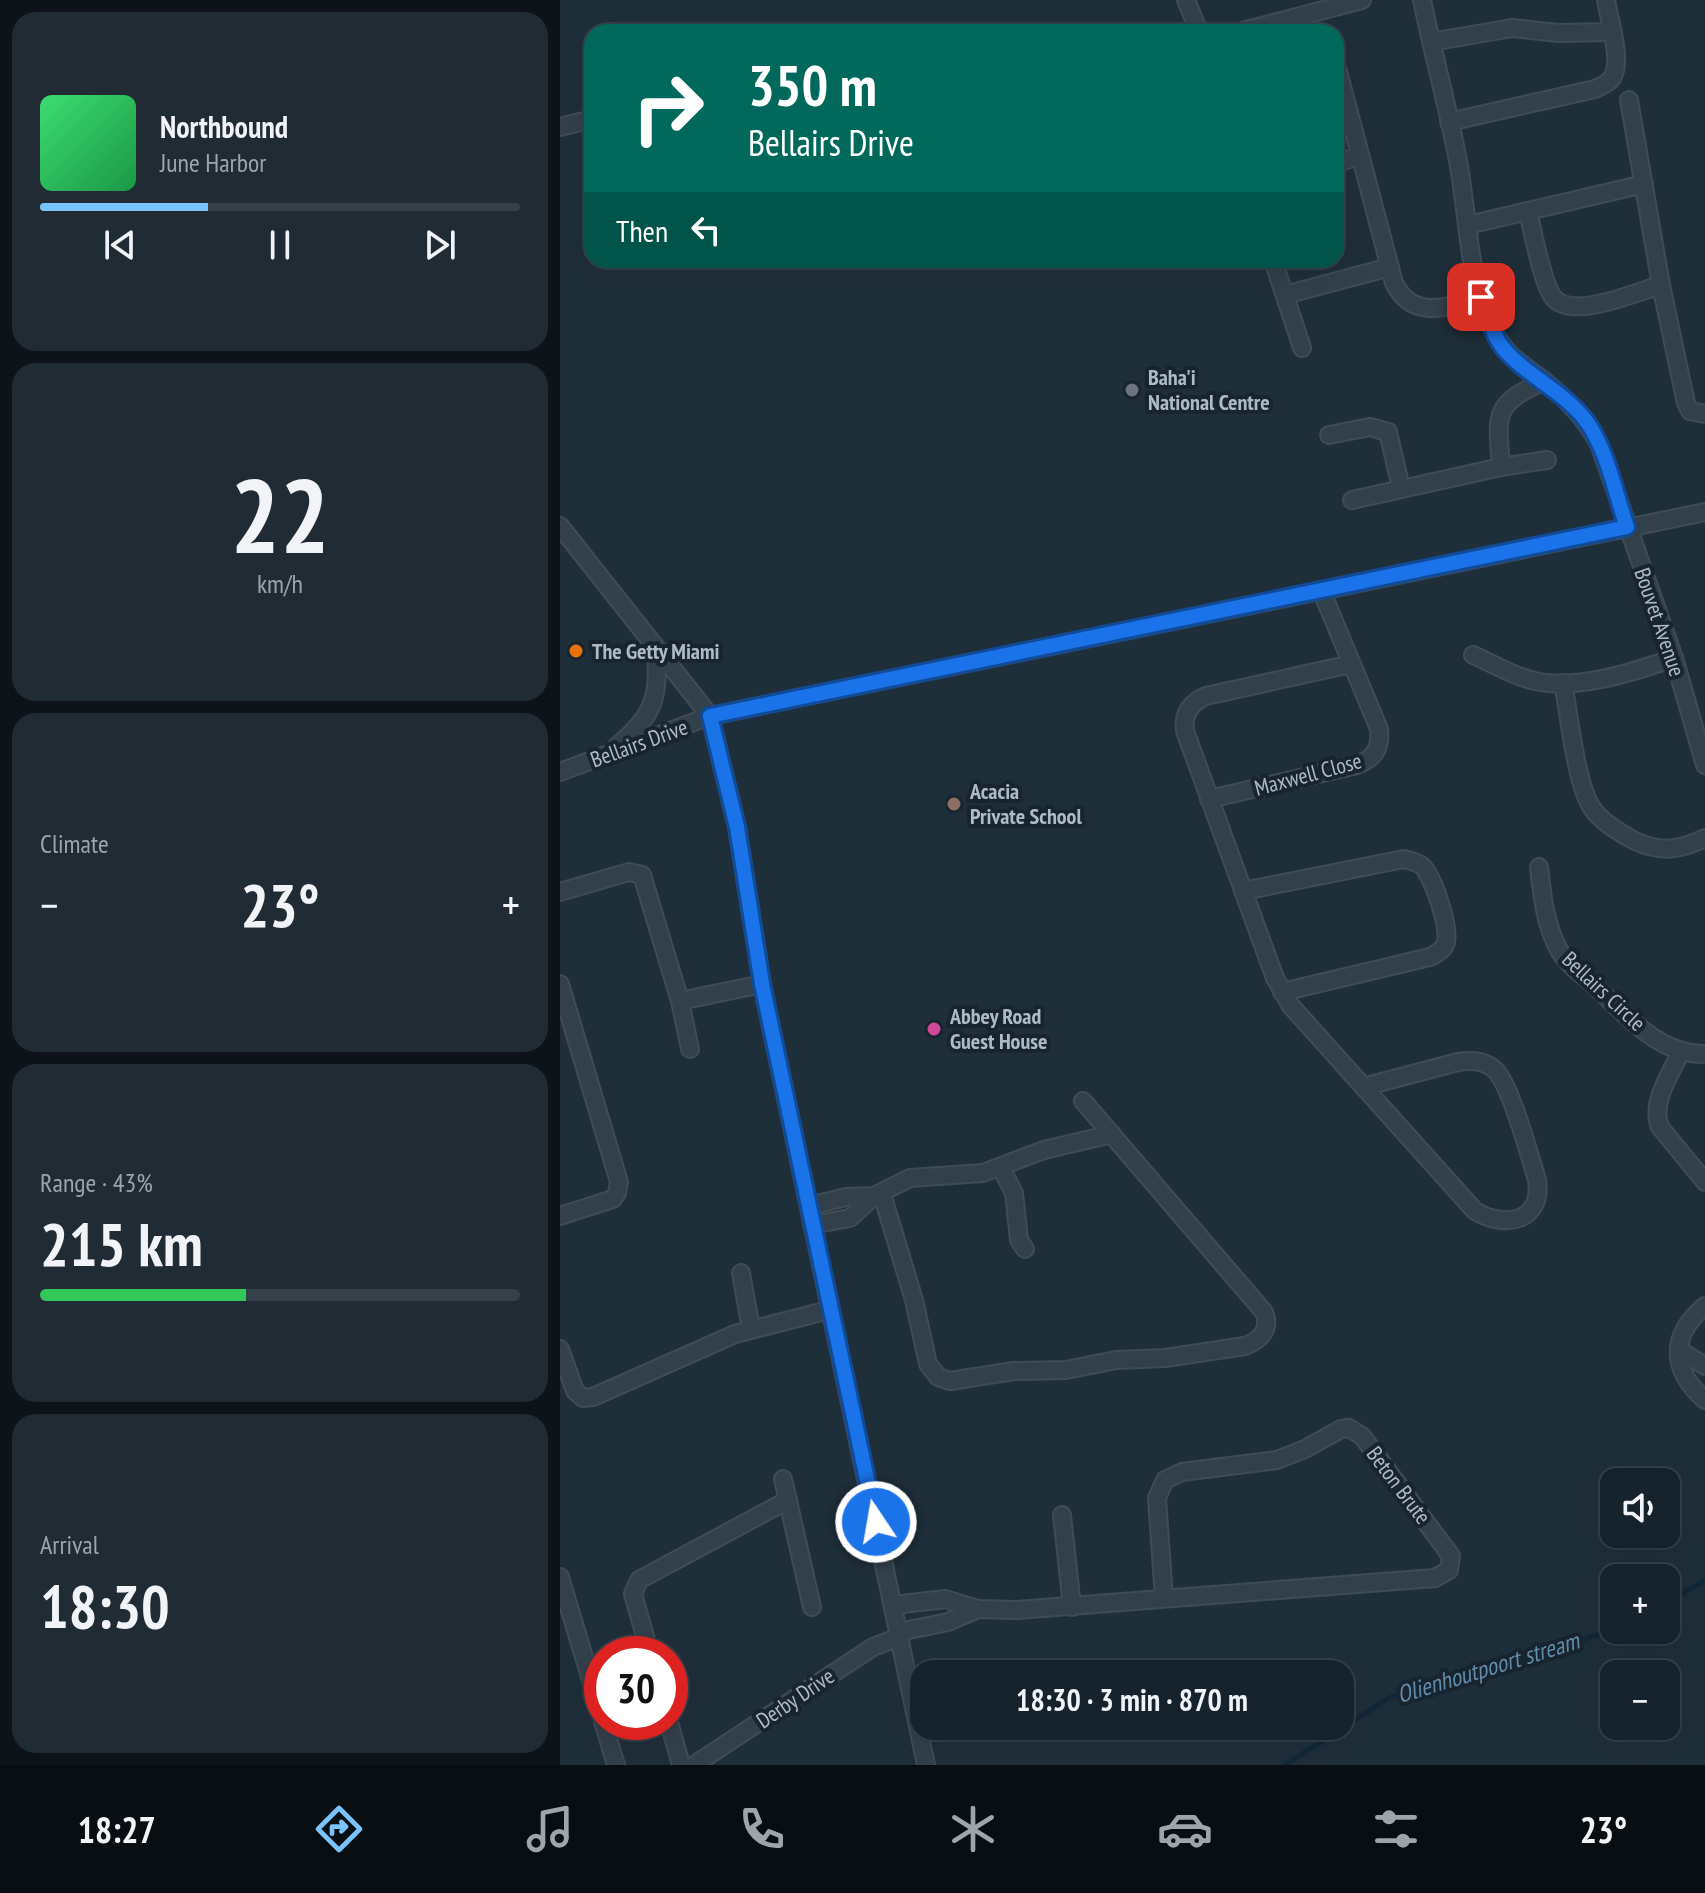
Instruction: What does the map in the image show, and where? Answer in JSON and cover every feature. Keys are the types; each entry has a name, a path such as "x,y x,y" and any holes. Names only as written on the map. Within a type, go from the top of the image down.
{"street":[{"path":"1186,0 1196,24"},
{"path":"1270,24 1362,0"},
{"name":"Bouvet Avenue","path":"1422,0 1449,122 1481,297 1493,331 1503,348 1544,381 1587,423 1599,444 1674,658 1699,718 1705,765"},
{"path":"1449,122 1595,89 1611,80 1616,68 1606,0"},
{"path":"1431,42 1512,28 1558,33 1612,32"},
{"path":"1344,94 1390,267 1401,295 1410,303 1427,308 1447,307 1481,297"},
{"path":"1629,100 1661,285 1686,403 1690,411 1705,414"},
{"path":"560,127 584,121"},
{"path":"1344,161 1360,156"},
{"path":"1468,225 1644,184"},
{"path":"1528,212 1551,295 1563,306 1582,308 1661,285"},
{"path":"1285,295 1390,267"},
{"path":"1276,268 1302,348"},
{"path":"1501,467 1498,430 1504,406 1513,396 1544,381"},
{"path":"1329,435 1370,427 1388,432 1401,488"},
{"path":"1352,500 1547,460"},
{"name":"Bellairs Drive","path":"560,772 710,716 1705,512"},
{"path":"560,526 710,716 737,827 762,984 926,1765"},
{"name":"Maxwell Close","path":"1209,799 1357,765 1373,757 1378,750 1379,729 1321,590"},
{"path":"603,757 638,729 651,708 658,682 656,649"},
{"path":"1473,655 1532,681 1563,683 1618,675 1674,658"},
{"path":"1351,664 1196,700 1184,719 1185,731 1282,992 1302,1020 1475,1211 1487,1219 1512,1220 1531,1211 1536,1204 1539,1193 1537,1180 1504,1083 1492,1067 1472,1060 1458,1062 1363,1087"},
{"path":"1563,683 1582,785 1592,810 1630,838 1657,850 1683,847 1705,838"},
{"path":"1243,891 1404,859 1422,866 1429,875 1447,925 1448,936 1440,952 1282,992"},
{"name":"Bellairs Circle","path":"1539,867 1546,915 1563,955 1634,1023 1681,1051 1705,1054"},
{"path":"560,892 629,872 642,875 680,1001 690,1049"},
{"path":"560,984 619,1182 613,1199 560,1216"},
{"path":"680,1001 762,984"},
{"path":"1681,1051 1659,1099 1656,1117 1660,1127 1705,1182"},
{"path":"878,1195 914,1300 928,1364 938,1377 950,1381 1014,1371 1066,1370 1116,1360 1165,1358 1255,1342 1267,1328 1268,1320 1264,1312 1083,1101"},
{"path":"812,1225 850,1218 894,1184 910,1178 983,1173 1044,1150 1112,1134"},
{"path":"1001,1168 1014,1193 1019,1240 1025,1249"},
{"path":"809,1206 846,1197 878,1195"},
{"path":"741,1273 751,1329"},
{"path":"1705,1306 1688,1323 1679,1350 1686,1381 1705,1400"},
{"path":"560,1349 575,1391 587,1398 711,1343 751,1329 829,1310"},
{"path":"1679,1350 1705,1366"},
{"name":"Beton Brute","path":"894,1605 945,1599 978,1609 1017,1610 1435,1578 1449,1570 1451,1556 1362,1436 1349,1428 1341,1429 1292,1456 1182,1472 1165,1480 1157,1498 1164,1598"},
{"path":"783,1479 812,1607"},
{"path":"645,1636 633,1594 639,1580 788,1500"},
{"path":"1062,1515 1072,1607"},
{"path":"560,1577 584,1657"},
{"name":"Beton Brute","path":"899,1635 948,1622 978,1609"},
{"name":"Derby Drive","path":"694,1765 873,1647 899,1635"},
{"path":"609,1740 616,1765"},
{"path":"674,1740 681,1765"}],"waterway":[{"name":"Olienhoutpoort stream","path":"1680,1594 1705,1581"},
{"name":"Olienhoutpoort stream","path":"1285,1765 1389,1698 1600,1634"}],"place":[{"name":"Baha'i National Centre","path":"1132,390"},
{"name":"The Getty Miami","path":"576,651"},
{"name":"Acacia Private School","path":"954,804"},
{"name":"Abbey Road Guest House","path":"934,1029"}],"route":[{"path":"876,1522 762,984 737,827 710,716 1627,527 1599,444 1587,423 1571,405 1503,348 1493,331 1481,297"}]}
